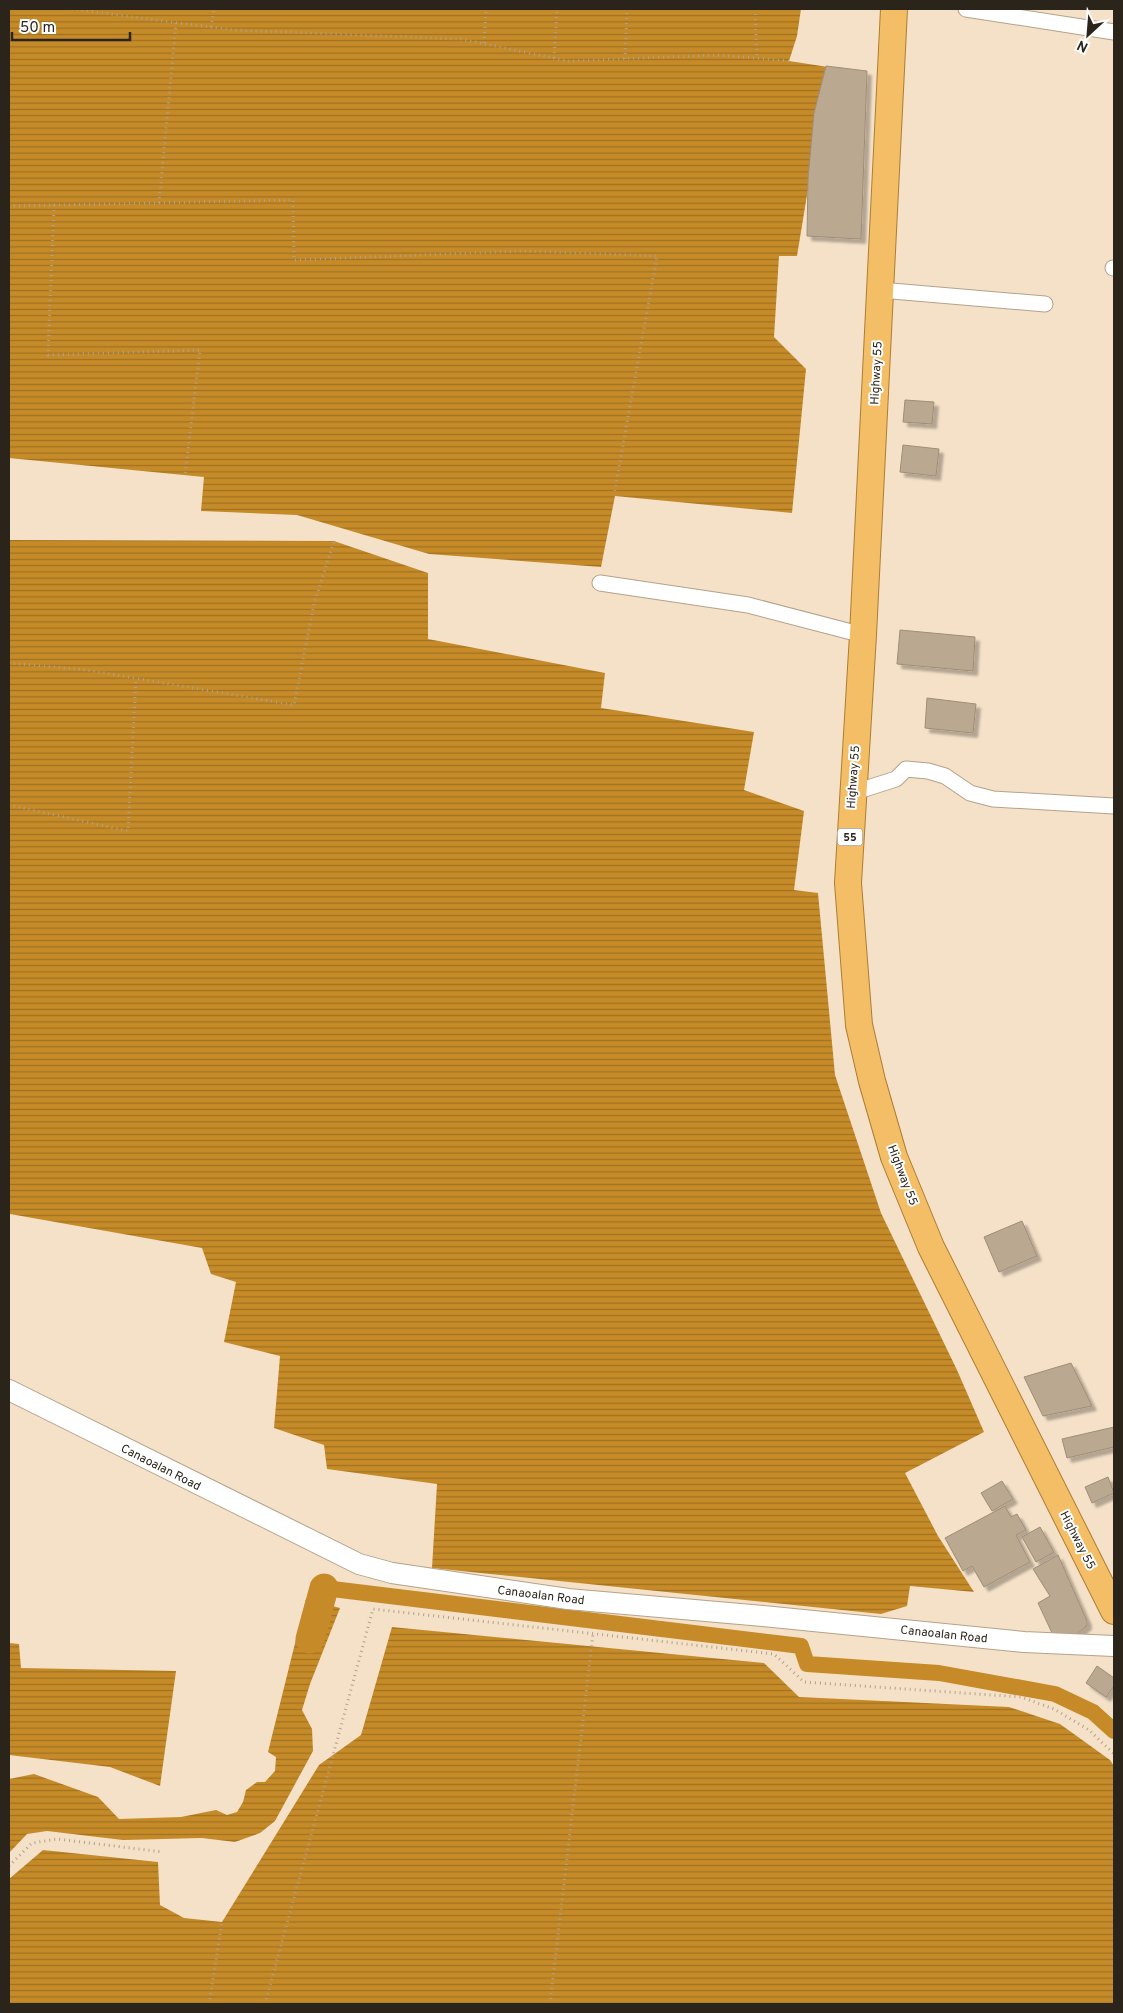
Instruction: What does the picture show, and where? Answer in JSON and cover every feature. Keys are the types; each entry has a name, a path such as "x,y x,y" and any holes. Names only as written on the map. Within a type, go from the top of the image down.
{"highway":[{"name":"Highway 55","path":"894,9 863,634 848,883 859,1025 872,1081 894,1157 931,1247 1114,1611"}],"street":[{"path":"966,9 1114,32"},
{"path":"880,290 1045,304"},
{"path":"600,583 748,605 863,634"},
{"path":"852,793 896,780 906,769 928,771 945,776 970,794 993,799 1114,806"},
{"name":"Canaoalan Road","path":"9,1390 359,1564 392,1573 568,1599 1024,1642 1114,1646"}],"path":[{"path":"72,9 232,30 461,39 568,61 718,56 789,61"},
{"path":"212,27 214,9"},
{"path":"484,44 486,9"},
{"path":"554,58 557,9"},
{"path":"625,58 627,9"},
{"path":"754,9 757,59"},
{"path":"158,203 176,23"},
{"path":"9,206 293,200 294,260 522,251 657,256 614,496"},
{"path":"54,205 48,354 200,350 185,475"},
{"path":"9,664 87,670 294,705 314,604 334,540"},
{"path":"9,805 128,831 136,678"},
{"path":"265,2004 373,1610 774,1654 804,1682 1021,1697 1054,1709 1089,1730 1114,1754"},
{"path":"550,2004 593,1634"},
{"path":"9,1866 32,1843 58,1839 163,1852"},
{"path":"208,2004 222,1922"}],"shaded area":[{"path":"9,9 801,9 797,36 789,61 828,67 797,256 779,256 774,337 806,369 792,513 615,496 601,567 429,554 297,515 201,511 204,477 9,458"},
{"path":"9,540 334,541 428,573 428,639 605,673 601,708 754,732 744,790 804,811 794,890 818,893 835,1075 881,1213 957,1370 984,1432 905,1473 938,1536 974,1592 910,1586 907,1606 881,1614 432,1568 437,1484 327,1469 324,1445 274,1428 280,1356 224,1342 236,1282 211,1274 202,1248 10,1214 9,1216"},
{"path":"306,1599 340,1608 310,1684 302,1710 312,1729 313,1751 275,1821 260,1833 235,1842 202,1838 123,1840 47,1831 27,1834 9,1853 9,1779 34,1774 98,1797 119,1819 181,1817 216,1810 227,1815 237,1812 243,1802 246,1790 257,1782 265,1782 275,1771 276,1757 268,1752"},
{"path":"392,1627 764,1663 799,1697 1009,1707 1060,1724 1110,1760 1114,1766 1114,2004 9,2004 9,1879 43,1850 158,1862 160,1905 184,1918 222,1922 319,1765 361,1735"},
{"path":"9,1643 19,1644 21,1668 176,1671 160,1786 110,1767 9,1755"}],"building":[{"path":"826,66 867,71 861,239 807,236 808,179 814,113"},
{"path":"905,400 934,402 932,424 903,422"},
{"path":"903,445 939,449 936,476 900,472"},
{"path":"900,630 975,637 973,671 897,664"},
{"path":"927,698 976,704 973,733 925,728"},
{"path":"1022,1221 1037,1256 999,1272 984,1237"},
{"path":"1071,1363 1092,1406 1043,1416 1024,1377"},
{"path":"1114,1427 1114,1447 1067,1458 1062,1439"},
{"path":"1108,1477 1114,1493 1092,1503 1085,1487"},
{"path":"1002,1481 1013,1499 992,1511 981,1493"},
{"path":"1005,1506 1011,1517 1017,1514 1026,1530 1016,1535 1030,1562 984,1587 972,1566 963,1571 945,1538"},
{"path":"1040,1527 1054,1552 1036,1562 1022,1537"},
{"path":"1058,1555 1087,1621 1087,1625 1073,1638 1053,1635 1038,1603 1050,1596 1033,1569"},
{"path":"1097,1666 1114,1678 1114,1686 1106,1697 1086,1683"}],"waterway":[{"path":"324,1588 801,1646 807,1664 939,1673 1055,1694 1093,1712 1114,1731"},
{"path":"310,1639 324,1588"}]}
